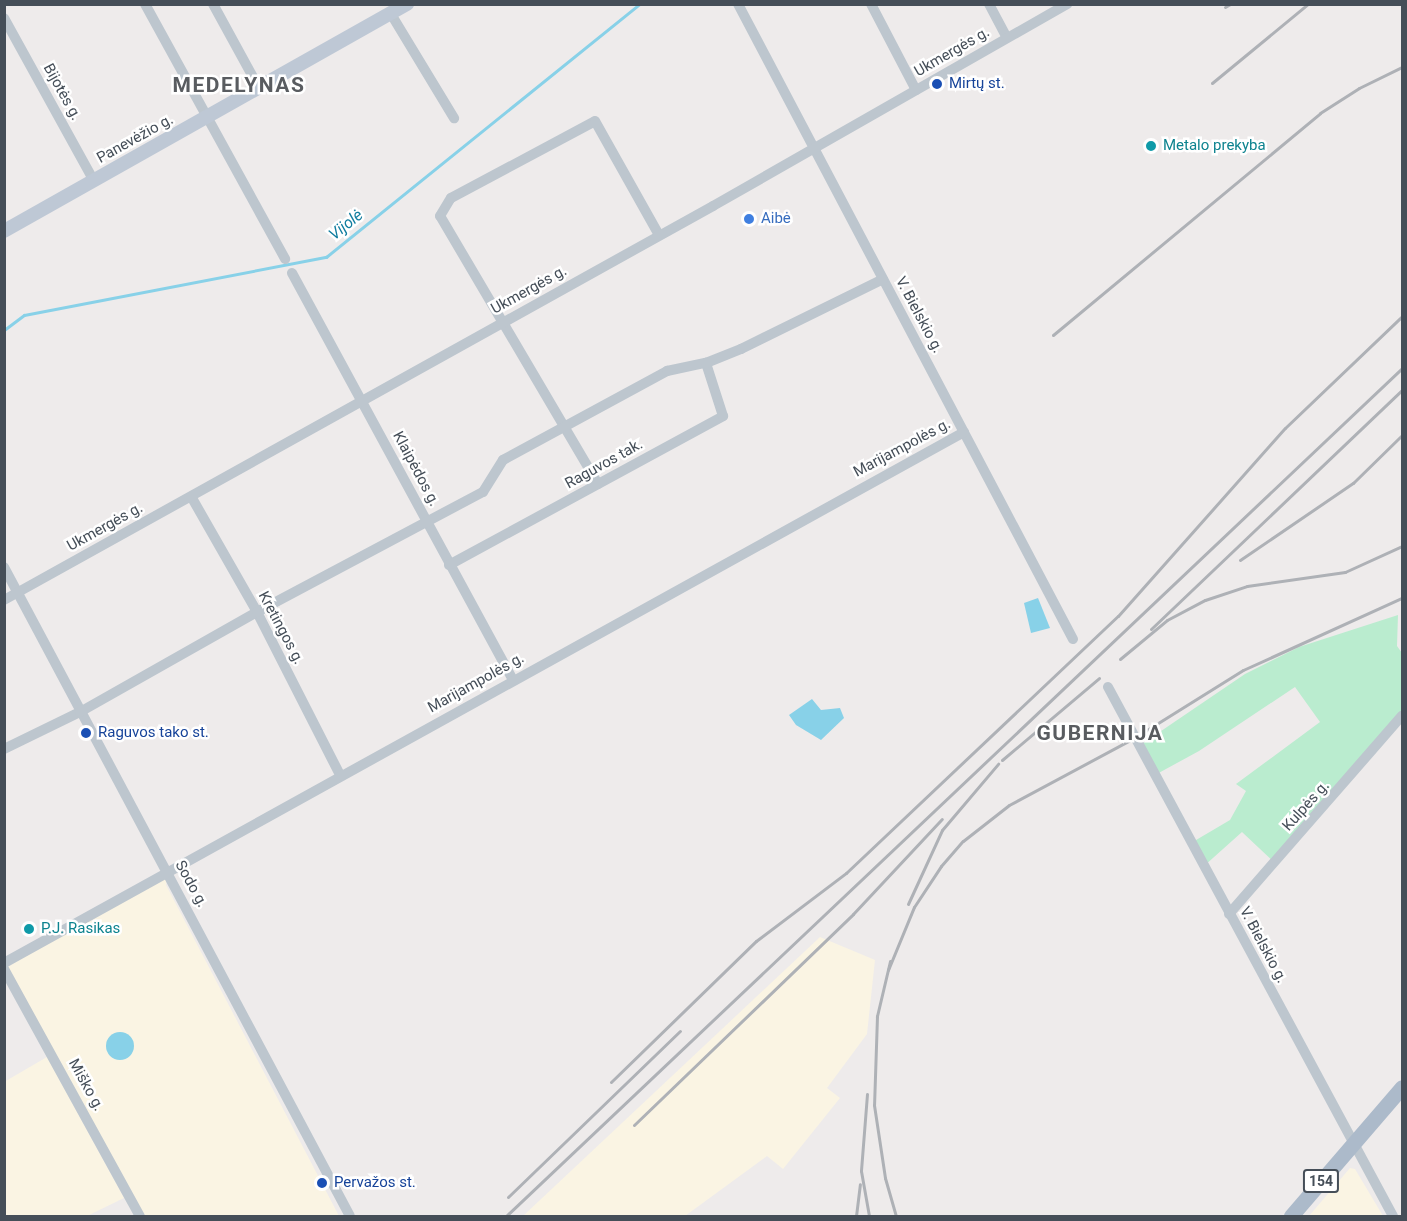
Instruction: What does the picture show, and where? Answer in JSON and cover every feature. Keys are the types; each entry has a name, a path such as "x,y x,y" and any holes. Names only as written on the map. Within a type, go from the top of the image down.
{"main road":[{"name":"154","path":"1291,1216 1402,1087"}],"street":[{"path":"145,4 285,259"},
{"path":"213,4 259,88"},
{"name":"Panevėžio g.","path":"4,231 407,4"},
{"name":"V. Bielskio g.","path":"738,4 1073,639"},
{"path":"871,4 916,90"},
{"path":"988,4 1007,38"},
{"name":"Ukmergės g.","path":"4,600 192,498 1067,4"},
{"path":"391,14 454,118"},
{"name":"Bijotės g.","path":"4,18 94,180"},
{"path":"598,484 563,428 504,320 440,216 451,198 595,121 659,235"},
{"name":"Klaipėdos g.","path":"292,273 513,680"},
{"path":"4,749 80,712 257,612 483,492 503,460 667,371 706,363 883,279"},
{"name":"Raguvos tak.","path":"449,565 723,416 706,363"},
{"name":"Marijampolės g.","path":"4,963 340,775 964,432"},
{"name":"Kretingos g.","path":"192,498 257,612 340,775"},
{"name":"Sodo g.","path":"4,567 350,1216"},
{"name":"V. Bielskio g.","path":"1108,687 1352,1145 1393,1216"},
{"name":"Kulpės g.","path":"1229,914 1402,716"},
{"name":"Miško g.","path":"4,969 140,1216"}],"shaded area":[{"path":"168,872 166,885 339,1216 140,1216 5,969 84,917"},
{"path":"820,937 875,960 867,1034 827,1088 840,1098 783,1169 767,1156 685,1216 523,1216"},
{"path":"47,1057 124,1198 87,1216 5,1216 4,1082"},
{"path":"1350,1168 1355,1169 1383,1216 1309,1216"}],"green space":[{"path":"1398,615 1397,646 1402,653 1402,716 1275,863 1242,832 1204,866 1191,843 1230,820 1246,791 1236,784 1320,722 1295,687 1199,751 1155,775 1139,746 1245,674 1299,647"}],"water":[{"path":"1038,598 1050,628 1031,633 1024,603"},
{"path":"812,699 821,710 840,708 844,718 821,740 796,725 789,715"},
{"path":"120,1032 130,1036 134,1046 130,1056 120,1060 110,1056 106,1046 110,1036"}],"waterway":[{"name":"Vijolė","path":"4,330 24,315 326,257 640,4"}],"railway":[{"path":"1225,7 1230,4"},
{"path":"1212,83 1308,4"},
{"path":"1053,335 1320,113 1359,88 1402,67"},
{"path":"611,1082 756,941 846,873 1118,616 1285,428 1402,316"},
{"path":"506,1216 1402,368"},
{"path":"1151,629 1402,390"},
{"path":"1240,560 1353,483 1402,435"},
{"path":"1120,659 1167,620 1205,600 1247,586 1345,572 1402,546"},
{"path":"888,970 914,907 941,866 963,841 1009,805 1134,738 1243,670 1402,598"},
{"path":"1002,760 1099,678"},
{"path":"908,904 942,830 998,764"},
{"path":"634,1125 853,914 942,819"},
{"path":"890,961 877,1016 874,1105 885,1178 896,1216"},
{"path":"508,1197 680,1031"},
{"path":"867,1094 861,1171 869,1216"},
{"path":"856,1216 860,1184"}],"place":[{"name":"Mirtų st.","path":"937,84"},
{"name":"Metalo prekyba","path":"1151,146"},
{"name":"Aibė","path":"749,219"},
{"name":"Raguvos tako st.","path":"86,733"},
{"name":"P.J. Rasikas","path":"29,929"},
{"name":"Pervažos st.","path":"322,1183"}],"district":[{"name":"MEDELYNAS","path":"239,85"},
{"name":"GUBERNIJA","path":"1100,733"}]}
